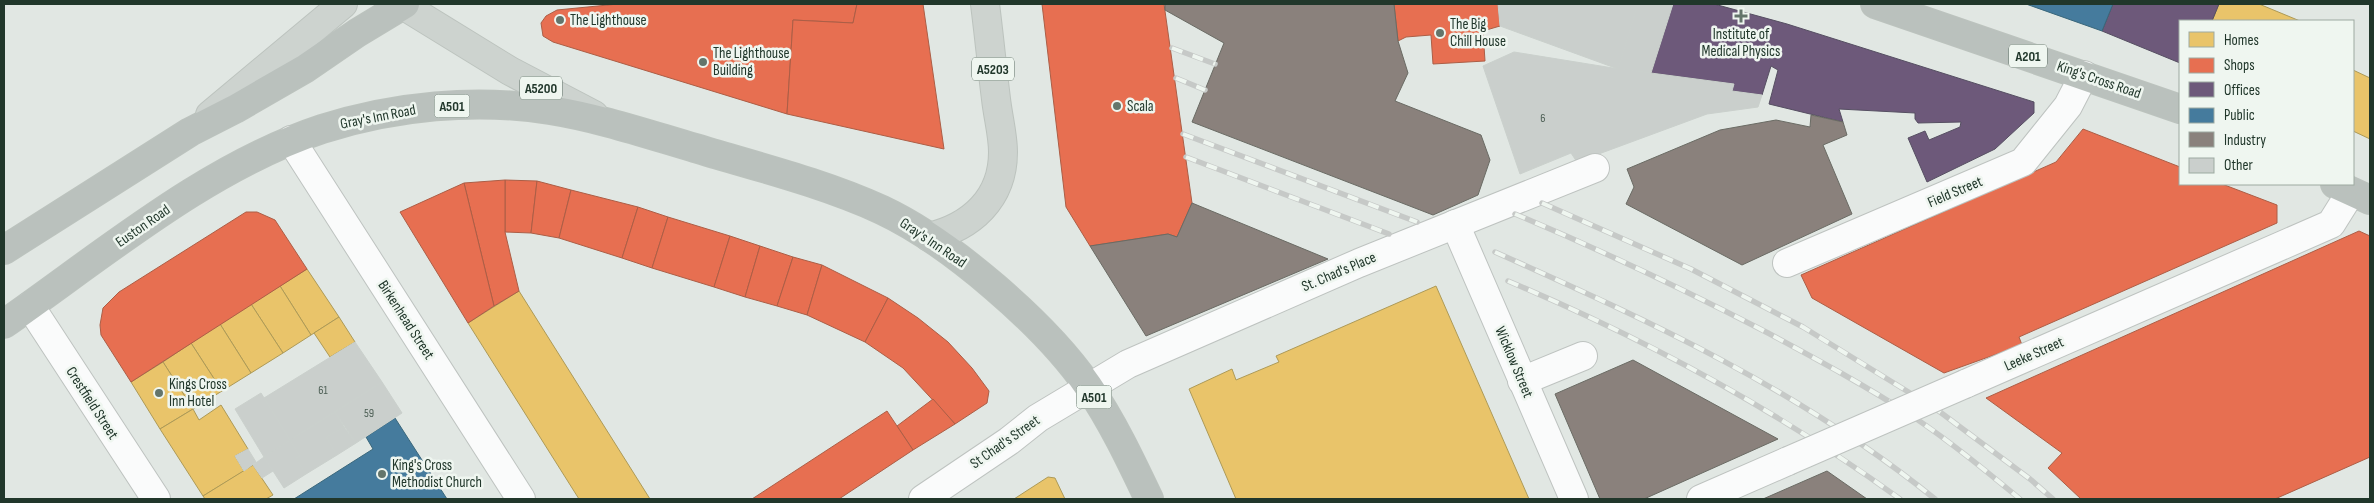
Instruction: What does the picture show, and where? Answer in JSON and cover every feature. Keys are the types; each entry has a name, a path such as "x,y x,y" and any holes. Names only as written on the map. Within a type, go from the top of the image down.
{"highway":[{"path":"4,250 190,132 306,68 356,32 403,4"},
{"name":"King's Cross Road","path":"1875,4 2179,109"},
{"name":"Gray's Inn Road","path":"290,140 323,129 401,111 469,105 510,106 550,110 616,124 848,196 886,212 929,237 983,278 1018,309 1057,348 1088,387 1130,460 1149,499"},
{"name":"Euston Road","path":"4,324 188,194 253,157 290,140"}],"main road":[{"path":"190,132 343,4"},
{"name":"Gray's Inn Road","path":"403,4 510,71 587,112 616,124"},
{"name":"A5203","path":"929,237 960,227 972,218 986,203 999,180 1003,152 985,4"}],"street":[{"name":"Field Street","path":"1787,263 2023,162 2068,106 2084,75"},
{"name":"Birkenhead Street","path":"290,140 521,499"},
{"name":"St. Chad's Place","path":"1088,387 1128,364 1455,224 1595,168"},
{"name":"Leeke Street","path":"1701,499 2332,224 2352,192"},
{"name":"Wicklow Street","path":"1455,224 1574,499"},
{"name":"Crestfield Street","path":"30,306 156,499"},
{"path":"1522,381 1583,356"},
{"name":"St Chad's Street","path":"923,499 1009,441 1038,418 1088,387"}],"building: Homes":[{"path":"2219,4 2259,4 2298,20 2212,20"},
{"path":"2354,70 2370,78 2370,139 2354,131"},
{"path":"307,269 339,317 311,335 280,286"},
{"path":"280,286 311,335 283,353 251,304"},
{"path":"1436,286 1529,499 1236,499 1189,389 1232,369 1236,380 1279,362 1276,356"},
{"path":"519,291 650,499 579,499 468,323"},
{"path":"251,304 283,353 251,373 220,324"},
{"path":"339,317 355,342 330,357 314,333"},
{"path":"220,324 251,373 222,391 191,343"},
{"path":"191,343 222,391 193,409 163,362"},
{"path":"163,362 193,409 160,429 131,382"},
{"path":"221,405 248,449 235,456 244,471 203,496 160,429 193,409 199,420"},
{"path":"253,465 273,495 266,499 205,499 203,496"},
{"path":"1048,477 1055,478 1065,499 1014,499"}],"building: Shops":[{"name":"The Lighthouse Building","path":"618,4 857,4 853,23 793,20 787,114 553,42 543,36 541,23 546,16 557,10"},
{"name":"The Lighthouse Building","path":"857,4 923,4 944,149 787,114 793,20 853,23"},
{"name":"Scala","path":"1042,4 1164,4 1192,203 1177,237 1168,234 1090,246 1066,207"},
{"name":"The Big Chill House","path":"1394,4 1498,4 1500,26 1483,31 1485,61 1433,64 1431,35 1406,37 1398,41"},
{"path":"2083,129 2179,167 2179,185 2225,185 2277,205 2277,223 2019,337 2022,345 1944,373 1812,298 1801,275 2056,162"},
{"path":"505,180 537,181 531,233 505,232"},
{"path":"505,180 505,232 519,291 494,306 464,183"},
{"path":"537,181 571,190 559,238 531,233"},
{"path":"464,183 494,306 468,323 400,212"},
{"path":"571,190 638,207 622,258 559,238"},
{"path":"638,207 668,217 652,268 622,258"},
{"path":"246,212 257,212 275,220 307,269 131,382 101,335 100,325 103,308 119,292"},
{"path":"668,217 730,236 714,287 652,268"},
{"path":"2359,231 2370,236 2370,457 2275,499 2081,499 2048,468 2062,453 1986,398"},
{"path":"730,236 760,246 745,297 714,287"},
{"path":"760,246 793,257 777,306 745,297"},
{"path":"793,257 822,265 807,315 777,306"},
{"path":"822,265 888,298 865,342 807,315"},
{"path":"888,298 918,318 948,342 972,368 989,391 987,403 955,424 903,368 865,342"},
{"path":"933,399 955,424 913,450 897,426"},
{"path":"887,411 913,450 839,499 752,499"}],"building: Offices":[{"path":"1673,4 1714,4 1787,24 2034,102 2034,113 1995,149 1927,182 1908,138 1925,131 1929,140 1960,127 1961,122 1918,123 1915,119 1915,113 1839,109 1843,122 1769,104 1778,70 1771,66 1762,95 1732,91 1734,84 1651,73"},
{"path":"2113,4 2219,4 2212,20 2179,20 2179,63 2102,31"}],"building: Public":[{"path":"2026,4 2113,4 2102,31"},
{"name":"King's Cross Methodist Church","path":"395,418 447,499 294,499 373,449 366,437"}],"building: Industry":[{"path":"1165,4 1394,4 1398,41 1408,73 1395,101 1481,135 1490,160 1478,195 1433,215 1192,122 1224,43 1165,10"},
{"path":"1811,115 1843,122 1847,135 1823,145 1852,214 1742,265 1626,204 1634,187 1627,169 1720,130 1776,120 1810,127"},
{"path":"1192,203 1328,259 1146,336 1090,246 1168,234 1177,237"},
{"path":"1633,360 1778,439 1644,499 1600,499 1555,394"},
{"path":"1827,471 1867,499 1763,499"}],"building: Other":[{"path":"1498,4 1638,4 1618,69 1500,26"},
{"path":"1638,4 1673,4 1651,73 1618,69"},
{"path":"1514,52 1613,68 1734,84 1732,91 1762,95 1758,107 1707,114 1577,162 1571,153 1520,174 1483,66"},
{"path":"355,342 382,382 290,440 264,398"},
{"path":"382,382 402,413 356,443 335,412"},
{"path":"261,393 290,440 264,457 235,409"},
{"path":"335,412 344,427 326,437 337,455 306,474 296,458 300,456 290,440"},
{"path":"344,427 356,443 337,455 326,437"},
{"path":"290,440 300,456 296,458 306,474 284,488 264,457"},
{"path":"248,449 256,462 244,471 235,456"},
{"path":"264,457 273,471 262,478 253,465"}],"railway":[{"path":"1172,48 1215,64"},
{"path":"1176,78 1205,90"},
{"path":"1183,134 1417,222"},
{"path":"1186,157 1389,234"},
{"path":"1542,203 1691,269 1803,327 1936,409 2030,479 2053,499"},
{"path":"1515,214 1674,286 1768,333 1843,374 1929,428 1969,457 2020,499"},
{"path":"1495,252 1668,332 1778,391 1884,460 1935,499"},
{"path":"1508,281 1611,327 1759,406 1900,499"}],"place":[{"name":"Institute of Medical Physics","path":"1741,16"},
{"name":"The Lighthouse","path":"560,20"},
{"name":"The Big Chill House","path":"1440,33"},
{"name":"The Lighthouse Building","path":"703,62"},
{"name":"Scala","path":"1117,106"},
{"name":"Kings Cross Inn Hotel","path":"159,393"},
{"name":"King's Cross Methodist Church","path":"382,474"}]}
